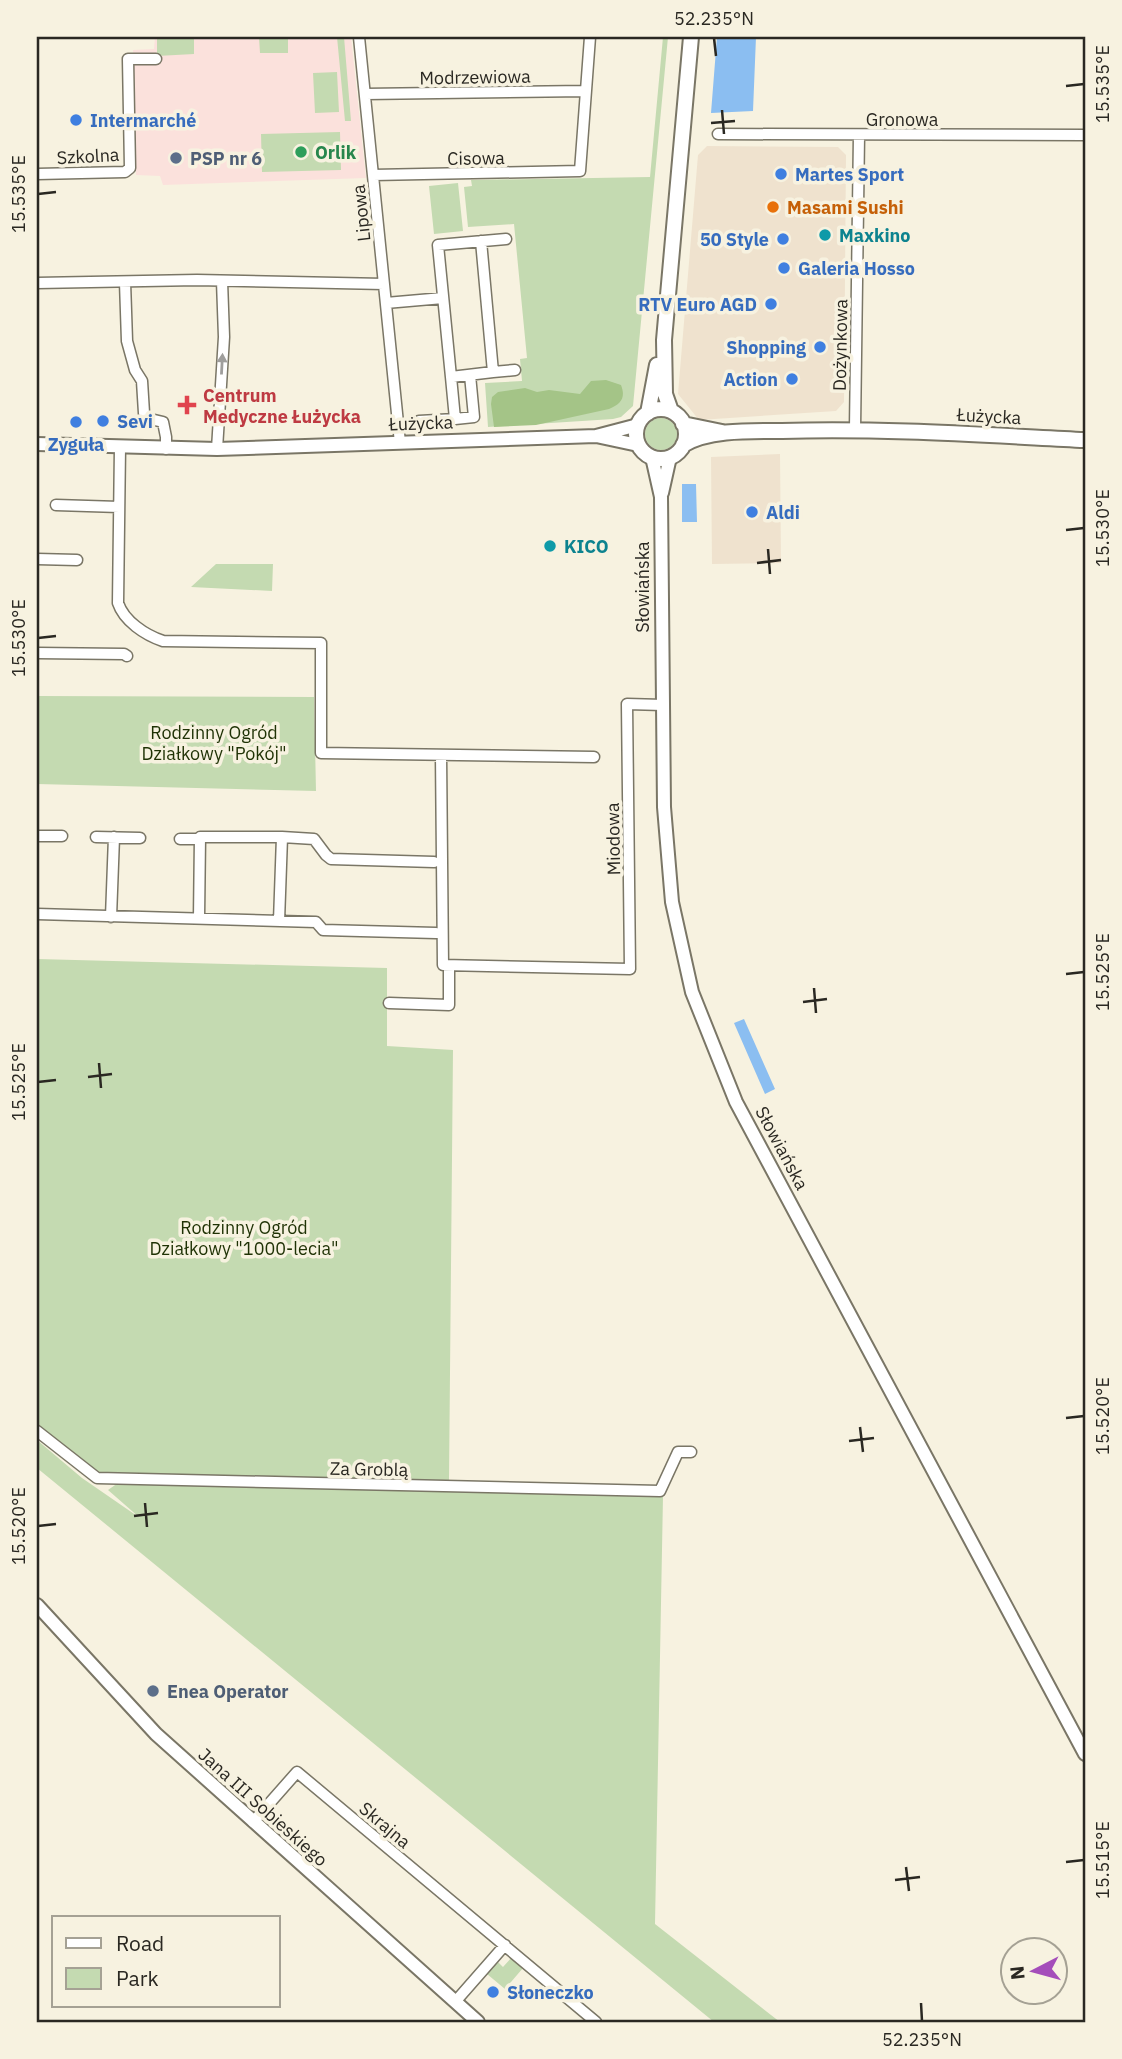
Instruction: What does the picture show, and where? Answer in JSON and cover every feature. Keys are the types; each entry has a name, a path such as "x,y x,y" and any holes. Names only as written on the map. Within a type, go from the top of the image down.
{"main road":[{"path":"663,340 648,413 638,425 636,439 638,445 652,457 670,457 683,445 685,434 683,424 671,411 665,394 663,340 691,37"},
{"path":"648,413 659,409 671,411"},
{"name":"Łużycka","path":"683,424 723,432 855,429 1085,440"},
{"name":"Łużycka","path":"683,445 691,440 723,432"}],"street":[{"name":"Lipowa","path":"359,37 400,443"},
{"path":"585,91 590,37"},
{"name":"Szkolna","path":"37,174 124,173 131,167 128,59 156,58"},
{"name":"Modrzewiowa","path":"365,94 585,91"},
{"name":"Cisowa","path":"373,176 580,171 585,91"},
{"name":"Gronowa","path":"718,134 1085,135"},
{"name":"Dożynkowa","path":"855,429 859,135"},
{"path":"455,419 438,245 506,239"},
{"path":"481,241 493,373"},
{"path":"216,449 224,337 222,281"},
{"path":"37,283 222,281 384,285"},
{"path":"125,282 127,341 135,370 142,381 144,413 146,418 163,422 166,449"},
{"path":"386,303 443,298"},
{"path":"451,377 515,370"},
{"path":"419,421 474,417 470,375"},
{"name":"Łużycka","path":"37,444 216,449 596,436 638,425"},
{"name":"Łużycka","path":"596,436 638,445"},
{"path":"120,447 118,603 126,618 152,638 163,641 321,643 321,753 594,757"},
{"name":"Słowiańska","path":"652,457 661,497 665,836 672,902 692,992 736,1102 1085,1754"},
{"name":"Słowiańska","path":"661,497 670,457"},
{"path":"56,505 119,507"},
{"path":"37,559 77,560"},
{"path":"37,653 127,656"},
{"name":"Miodowa","path":"449,965 630,969 627,704 663,705"},
{"path":"389,1003 449,1005 449,965 443,965 441,755"},
{"path":"37,836 62,836"},
{"path":"96,837 140,838"},
{"path":"279,921 282,837"},
{"path":"111,917 114,838"},
{"path":"180,839 314,839 331,859 434,862"},
{"path":"198,918 200,839"},
{"path":"37,914 316,922 323,930 436,933"},
{"name":"Za Groblą","path":"37,1431 97,1478 660,1491 678,1452 691,1452"},
{"name":"Jana III Sobieskiego","path":"37,1605 149,1727 478,2022"},
{"name":"Skrajna","path":"253,1822 297,1772 596,2022"},
{"path":"455,2002 505,1945"}],"shaded area":[{"path":"155,37 351,37 366,178 163,185 160,176 136,175 133,50 154,49"},
{"path":"707,146 838,147 846,155 844,402 836,411 699,420 678,394 698,155"},
{"path":"780,454 781,563 712,564 711,457"}],"green space":[{"path":"157,37 194,37 194,54 157,56"},
{"path":"259,37 288,37 288,53 260,53"},
{"path":"337,37 344,37 351,121 345,121"},
{"path":"663,37 668,37 633,406 621,417 613,419 488,427 485,383 522,381 520,359 527,358 514,224 468,227 464,187 472,186 471,180 650,177"},
{"path":"337,72 339,112 315,113 313,73"},
{"name":"Orlik","path":"340,132 341,170 262,172 261,134"},
{"path":"458,183 463,231 434,234 429,186"},
{"path":"606,380 621,385 623,394 619,403 609,409 536,425 494,427 491,404 492,397 498,392 525,388 537,392 549,390 580,394 591,381"},
{"path":"661,418 673,422 677,434 673,446 661,450 649,446 645,434 649,422"},
{"path":"216,564 273,564 272,591 191,587"},
{"name":"Rodzinny Ogród Działkowy \"Pokój\"","path":"37,696 314,697 316,791 37,784"},
{"name":"Rodzinny Ogród Działkowy \"1000-lecia\"","path":"37,959 387,968 387,1046 453,1050 449,1481 99,1473 37,1425"},
{"path":"37,1440 82,1478 140,1518 108,1490 118,1483 663,1496 655,1924 780,2022 714,2022 37,1468"},
{"path":"511,1958 523,1968 505,1989 487,1974 497,1961 503,1967"}],"water":[{"path":"717,37 756,37 753,111 711,113"},
{"path":"682,484 696,484 697,522 682,522"},
{"path":"744,1019 775,1089 765,1094 734,1023"}],"place":[{"name":"Intermarché","path":"76,120"},
{"name":"Orlik","path":"301,152"},
{"name":"PSP nr 6","path":"176,158"},
{"name":"Martes Sport","path":"781,174"},
{"name":"Masami Sushi","path":"773,207"},
{"name":"Maxkino","path":"825,235"},
{"name":"50 Style","path":"783,239"},
{"name":"Galeria Hosso","path":"784,268"},
{"name":"RTV Euro AGD","path":"771,304"},
{"name":"Shopping","path":"820,347"},
{"name":"Action","path":"792,379"},
{"name":"Centrum Medyczne Łużycka","path":"187,405"},
{"name":"Sevi","path":"103,421"},
{"name":"Zyguła","path":"76,422"},
{"name":"Aldi","path":"752,512"},
{"name":"KICO","path":"550,546"},
{"name":"Enea Operator","path":"153,1691"},
{"name":"Słoneczko","path":"493,1992"}]}
